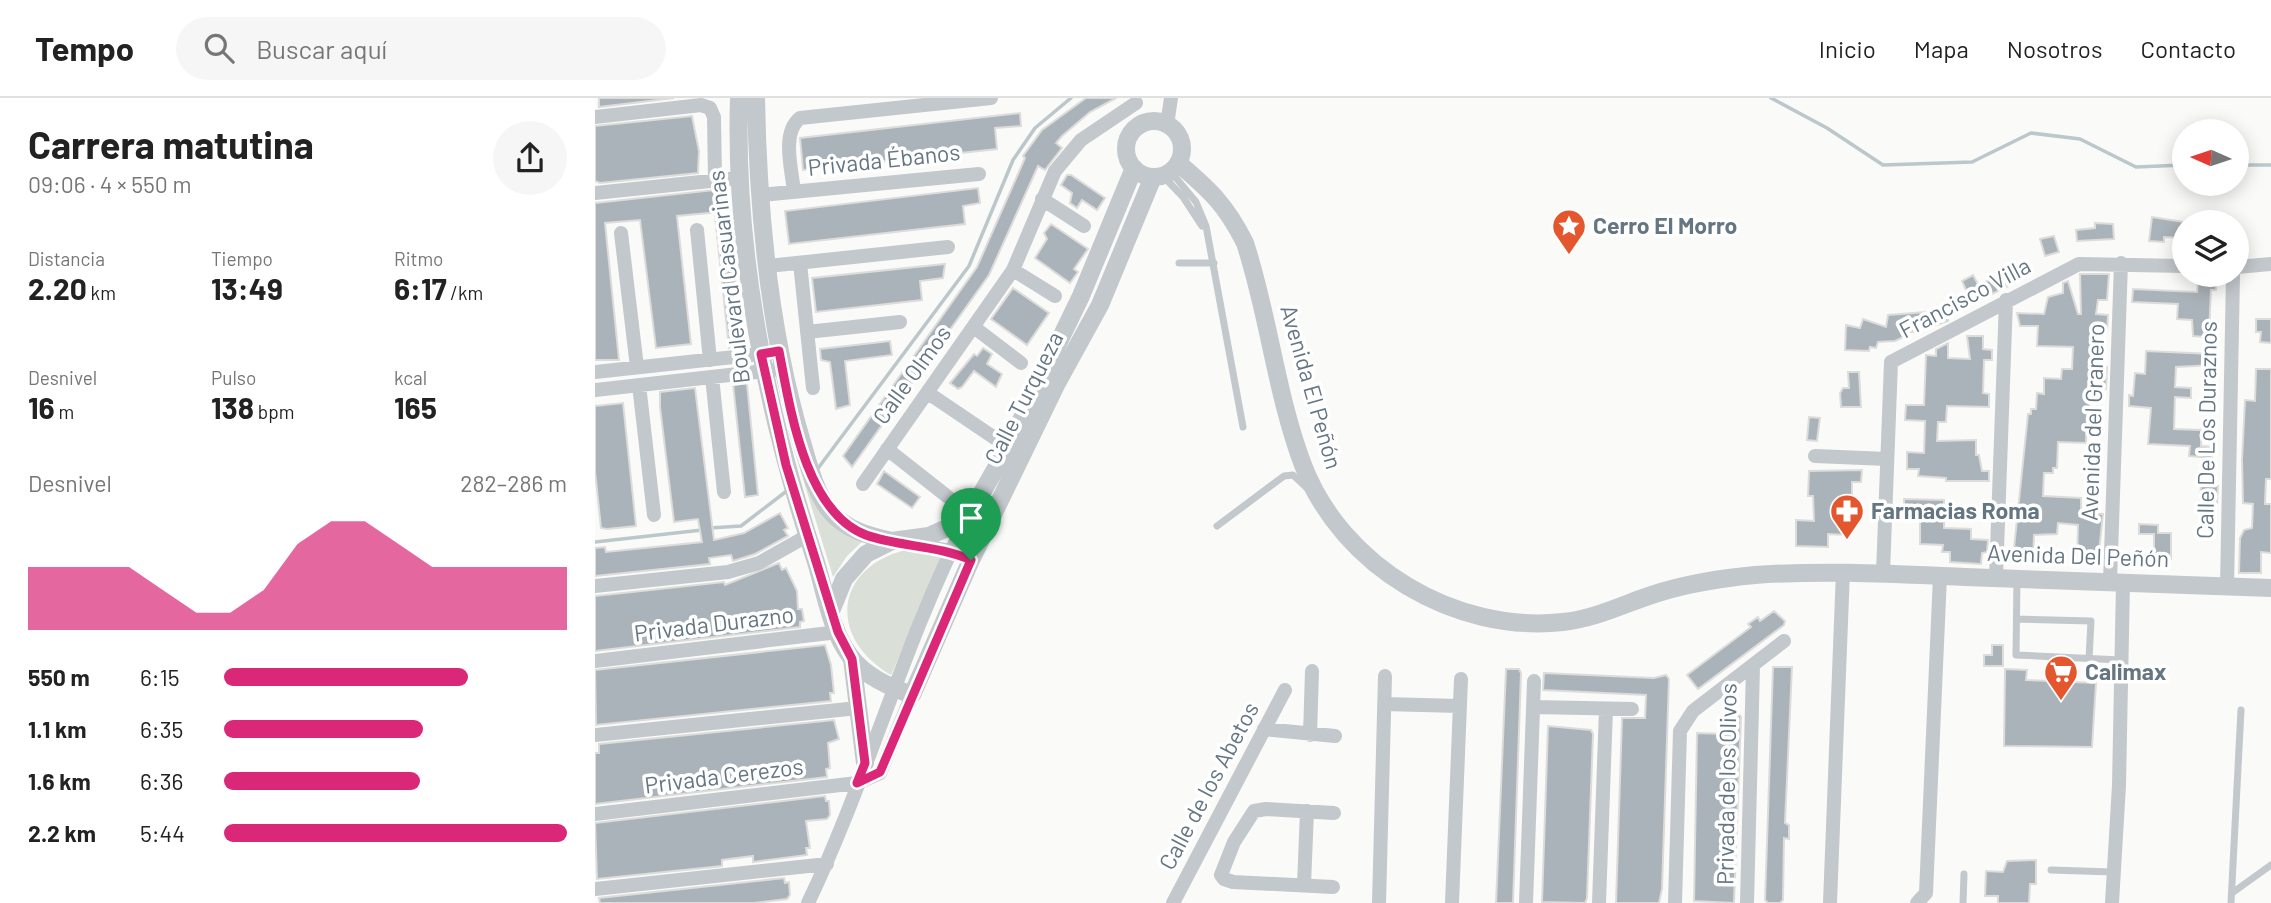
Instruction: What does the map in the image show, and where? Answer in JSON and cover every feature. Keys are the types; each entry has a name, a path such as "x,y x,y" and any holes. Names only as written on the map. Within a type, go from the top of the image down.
{"street":[{"name":"Boulevard Casuarinas","path":"739,98 740,178 763,363 774,422 807,536 838,632 852,659 893,688 912,695"},
{"name":"Boulevard Casuarinas","path":"756,98 761,195 781,360 794,417 815,483 830,511 854,529 892,541 951,551 971,560"},
{"name":"Privada Ébanos","path":"794,192 789,135 792,124 800,118 991,98"},
{"path":"1167,125 1171,98"},
{"name":"Calle Olmos","path":"863,484 975,328 1013,270 1055,171 1081,140 1136,103"},
{"path":"595,117 701,106 710,108 714,117 715,179"},
{"path":"1151,121 1167,125 1181,142 1166,172 1134,168 1126,153 1132,132 1151,121"},
{"name":"Calle Turqueza","path":"808,903 827,864 893,688 951,551 1007,447 1081,296 1134,168"},
{"name":"Calle Turqueza","path":"857,783 880,772 971,560 1056,385 1100,305 1166,172"},
{"name":"Avenida El Peñón","path":"1166,172 1216,194 1230,212 1245,243 1303,464 1324,506 1376,564 1411,589 1451,608 1487,619 1524,624 1565,622 1609,613 1659,593 1703,582 1843,571 1883,573"},
{"name":"Privada Ébanos","path":"761,195 979,174"},
{"path":"595,193 740,178"},
{"path":"1042,199 1084,226"},
{"path":"697,230 710,360"},
{"path":"621,233 637,367"},
{"path":"768,266 948,247"},
{"path":"800,263 813,388"},
{"name":"Avenida del Granero","path":"2112,903 2121,660 2116,582 2121,263"},
{"name":"Francisco Villa","path":"1883,573 1891,362 2078,264 2172,265"},
{"path":"2249,266 2271,264"},
{"path":"1013,270 1055,296"},
{"name":"Calle De Los Duraznos","path":"2227,586 2233,287"},
{"path":"1996,578 2006,300"},
{"path":"807,332 901,322"},
{"name":"Calle Olmos","path":"975,328 1021,363"},
{"path":"595,372 710,360 763,363"},
{"path":"595,390 712,377 781,360"},
{"path":"712,377 724,492"},
{"path":"639,384 654,514"},
{"path":"928,393 1007,447"},
{"path":"774,422 794,417"},
{"name":"Calle Olmos","path":"887,449 949,497"},
{"path":"1815,456 1887,459"},
{"path":"831,611 851,569 866,554 892,541 929,536 967,519"},
{"path":"595,586 728,572 759,563 807,536"},
{"path":"1830,903 1843,571"},
{"name":"Avenida Del Peñón","path":"1883,573 2271,588"},
{"path":"1917,903 1926,893 1940,576"},
{"name":"Privada Durazno","path":"595,661 838,632"},
{"name":"Privada de los Olivos","path":"1675,903 1680,731 1693,711 1784,641"},
{"path":"852,659 865,763"},
{"name":"Privada de los Olivos","path":"1747,903 1753,667"},
{"path":"1310,734 1312,671"},
{"path":"1379,903 1385,676"},
{"path":"1452,903 1461,679"},
{"path":"1526,903 1534,681"},
{"name":"Calle de los Abetos","path":"1173,903 1285,690"},
{"path":"1384,704 1459,706"},
{"path":"1534,707 1632,709"},
{"path":"595,735 857,708"},
{"path":"1599,903 1607,709"},
{"path":"1264,729 1335,736"},
{"name":"Privada Cerezos","path":"595,814 857,783"},
{"path":"1333,887 1224,879 1222,868 1234,842 1254,811 1334,813"},
{"path":"1304,885 1307,811"},
{"path":"1212,827 1234,842"},
{"path":"595,889 827,864"}],"lane":[{"path":"1166,172 1207,236 1243,427"},
{"path":"1179,263 1214,263"},
{"path":"1217,526 1284,476 1293,475 1324,506"},
{"path":"2017,579 2016,655 2121,660"},
{"path":"2017,619 2091,621 2089,659"},
{"path":"2231,903 2241,710"},
{"path":"2232,893 2271,865"},
{"path":"2051,870 2114,872"},
{"path":"1962,903 1964,874"}],"shaded area":[{"path":"793,429 818,501 863,541 847,556 833,577 788,430"},
{"path":"915,548 942,557 891,675 869,659 855,640 848,621 848,601 855,583 869,568 889,556"}],"building":[{"path":"599,98 674,98 599,107"},
{"path":"1086,98 1116,98 1090,112 1062,136 1056,143 1062,148 1045,170 1038,166 989,275 852,467 843,456 977,267 1025,158 1023,156 1042,130"},
{"path":"1020,113 1021,126 995,128 997,149 803,170 800,138"},
{"path":"692,116 699,151 698,173 600,183 595,181 595,126"},
{"path":"1067,175 1105,198 1097,210 1082,200 1077,208 1070,203 1072,193 1061,185"},
{"path":"978,188 980,203 963,206 965,224 789,244 785,211"},
{"path":"714,190 719,212 677,216 691,344 656,348 640,220 605,223 619,360 595,360 595,203"},
{"path":"728,215 742,344 729,348 715,216"},
{"path":"2152,217 2172,220 2172,237 2164,237 2164,242 2149,241"},
{"path":"2095,223 2113,224 2114,239 2077,241 2076,230 2095,228"},
{"path":"1051,224 1088,249 1074,269 1078,272 1070,283 1035,258 1047,239 1044,233"},
{"path":"2054,236 2059,252 2045,256 2040,239"},
{"path":"945,264 943,278 920,281 922,300 816,312 812,278"},
{"path":"2080,274 2109,274 2107,300 2098,300 2096,314 2108,315 2107,332 2097,332 2095,366 2107,367 2106,389 2100,389 2099,395 2090,395 2086,443 2058,442 2057,468 2053,468 2053,473 2044,473 2043,496 2081,498 2081,513 2103,514 2098,561 2077,560 2078,525 2058,523 2057,534 2034,535 2033,559 2013,558 2028,414 2031,414 2031,409 2036,409 2037,393 2044,394 2044,378 2061,379 2062,369 2072,369 2073,347 2037,346 2038,326 2020,326 2017,313 2044,314 2048,297 2063,293 2063,283 2068,281 2078,314 2081,314"},
{"path":"1973,275 1979,286 1992,278 1994,281 2002,277 2008,286 1972,304 1962,281"},
{"path":"2197,287 2216,287 2216,290 2211,290 2209,334 2205,334 2205,337 2193,336 2192,320 2177,319 2178,304 2132,302 2133,289 2197,292"},
{"path":"1013,288 1049,313 1027,345 991,319"},
{"path":"1948,304 1948,321 1916,332 1903,332 1904,337 1895,341 1878,342 1876,348 1870,347 1869,351 1845,350 1846,325 1860,328 1863,319 1886,327 1888,315 1926,312"},
{"path":"2256,319 2271,319 2271,343 2260,342 2261,332 2256,332"},
{"path":"1967,336 1983,336 1983,349 1992,350 1992,360 1984,360 1983,393 1989,394 1989,407 1947,406 1946,422 1938,422 1937,441 1976,440 1976,455 1979,455 1982,471 1989,471 1989,481 1946,481 1946,478 1918,476 1919,469 1907,469 1907,452 1924,453 1925,421 1905,420 1906,405 1924,405 1926,355 1936,356 1936,349 1948,343 1948,358 1970,359"},
{"path":"890,341 892,355 845,361 850,405 836,409 830,362 821,360 820,349"},
{"path":"983,348 992,354 987,364 1002,374 996,387 974,371 958,389 950,383 974,354 977,356"},
{"path":"2146,351 2212,354 2213,365 2176,367 2175,387 2191,388 2191,398 2175,397 2174,429 2201,430 2201,446 2213,447 2212,458 2189,456 2190,446 2148,444 2151,408 2129,406 2129,395 2133,396 2135,373 2145,374"},
{"path":"2256,369 2271,369 2271,479 2266,479 2265,504 2271,504 2271,553 2261,552 2261,573 2239,573 2240,538 2244,530 2252,528 2253,504 2243,503 2242,460 2245,400 2255,401"},
{"path":"1848,372 1859,372 1861,407 1841,407 1840,393 1843,388 1849,388"},
{"path":"733,384 747,384 758,495 745,497"},
{"path":"695,388 714,540 744,533 780,513 788,528 784,530 788,536 755,554 733,561 731,555 709,558 710,564 595,576 595,548 605,547 606,552 702,542 698,519 674,522 660,407 660,392"},
{"path":"623,403 636,526 607,529 601,528 595,471 595,406"},
{"path":"1809,417 1820,418 1817,441 1807,440"},
{"path":"1862,470 1861,482 1852,482 1852,504 1862,504 1863,514 1847,513 1846,535 1828,534 1828,547 1796,546 1796,520 1814,521 1813,496 1808,496 1809,471"},
{"path":"884,471 920,497 912,508 877,484"},
{"path":"2201,485 2218,486 2217,503 2200,502"},
{"path":"1904,499 1944,500 1944,528 1971,529 1971,539 1988,540 1987,552 1982,553 1981,564 1950,562 1950,552 1942,552 1943,545 1920,544 1920,515 1904,514"},
{"path":"2139,524 2158,525 2158,533 2171,533 2171,559 2154,560 2154,534 2139,534"},
{"path":"779,563 782,570 786,568 797,591 798,609 802,609 804,621 800,622 800,627 595,651 595,596 724,582 725,585"},
{"path":"1774,611 1785,621 1784,625 1698,689 1687,675 1751,627 1748,624 1758,617 1760,621"},
{"path":"825,645 831,665 834,693 830,693 831,701 596,725 595,670"},
{"path":"1992,645 2003,645 2003,666 1984,666 1984,655 1992,655"},
{"path":"1773,667 1792,667 1785,823 1789,825 1789,839 1784,838 1783,900 1780,903 1768,903 1765,900"},
{"path":"1506,669 1519,669 1521,673 1513,903 1496,903"},
{"name":"Calimax","path":"2005,669 2027,670 2026,680 2096,683 2092,747 2004,746"},
{"path":"1544,673 1654,678 1666,675 1669,679 1662,889 1659,903 1616,903 1622,718 1645,718 1646,695 1543,690"},
{"path":"1725,714 1739,714 1741,717 1734,903 1694,901 1697,733 1723,734"},
{"path":"834,720 839,739 828,743 830,768 826,769 827,777 595,804 595,753 599,753 599,744"},
{"path":"1548,726 1591,730 1593,734 1585,903 1542,902"},
{"path":"825,796 826,801 829,801 830,815 827,819 806,821 810,848 806,848 807,855 753,862 753,856 722,860 722,866 597,879 595,823"},
{"path":"2036,860 2036,884 2030,884 2029,903 1998,903 1998,896 1985,896 1986,871 2003,872 2007,861"},
{"path":"784,878 785,883 789,882 790,895 787,899 754,903 600,903 599,898"}],"waterway":[{"path":"816,471 969,266 1013,160 1035,128 1071,98"},
{"path":"1771,98 1827,128 1883,165 1972,162 2031,133 2080,139 2136,167 2172,166"},
{"path":"2249,165 2271,165"},
{"path":"710,528 741,526 788,490"},
{"path":"595,542 702,530"}],"place":[{"name":"Cerro El Morro","path":"1569,256"},
{"name":"Farmacias Roma","path":"1847,541"},
{"name":"Calimax","path":"2061,702"}],"route":[{"path":"779,351 794,417 812,476 824,503 837,518 867,535 951,551 971,560 880,772 857,783 865,763 852,659 838,632 807,536 774,422 761,354 779,351"}]}
